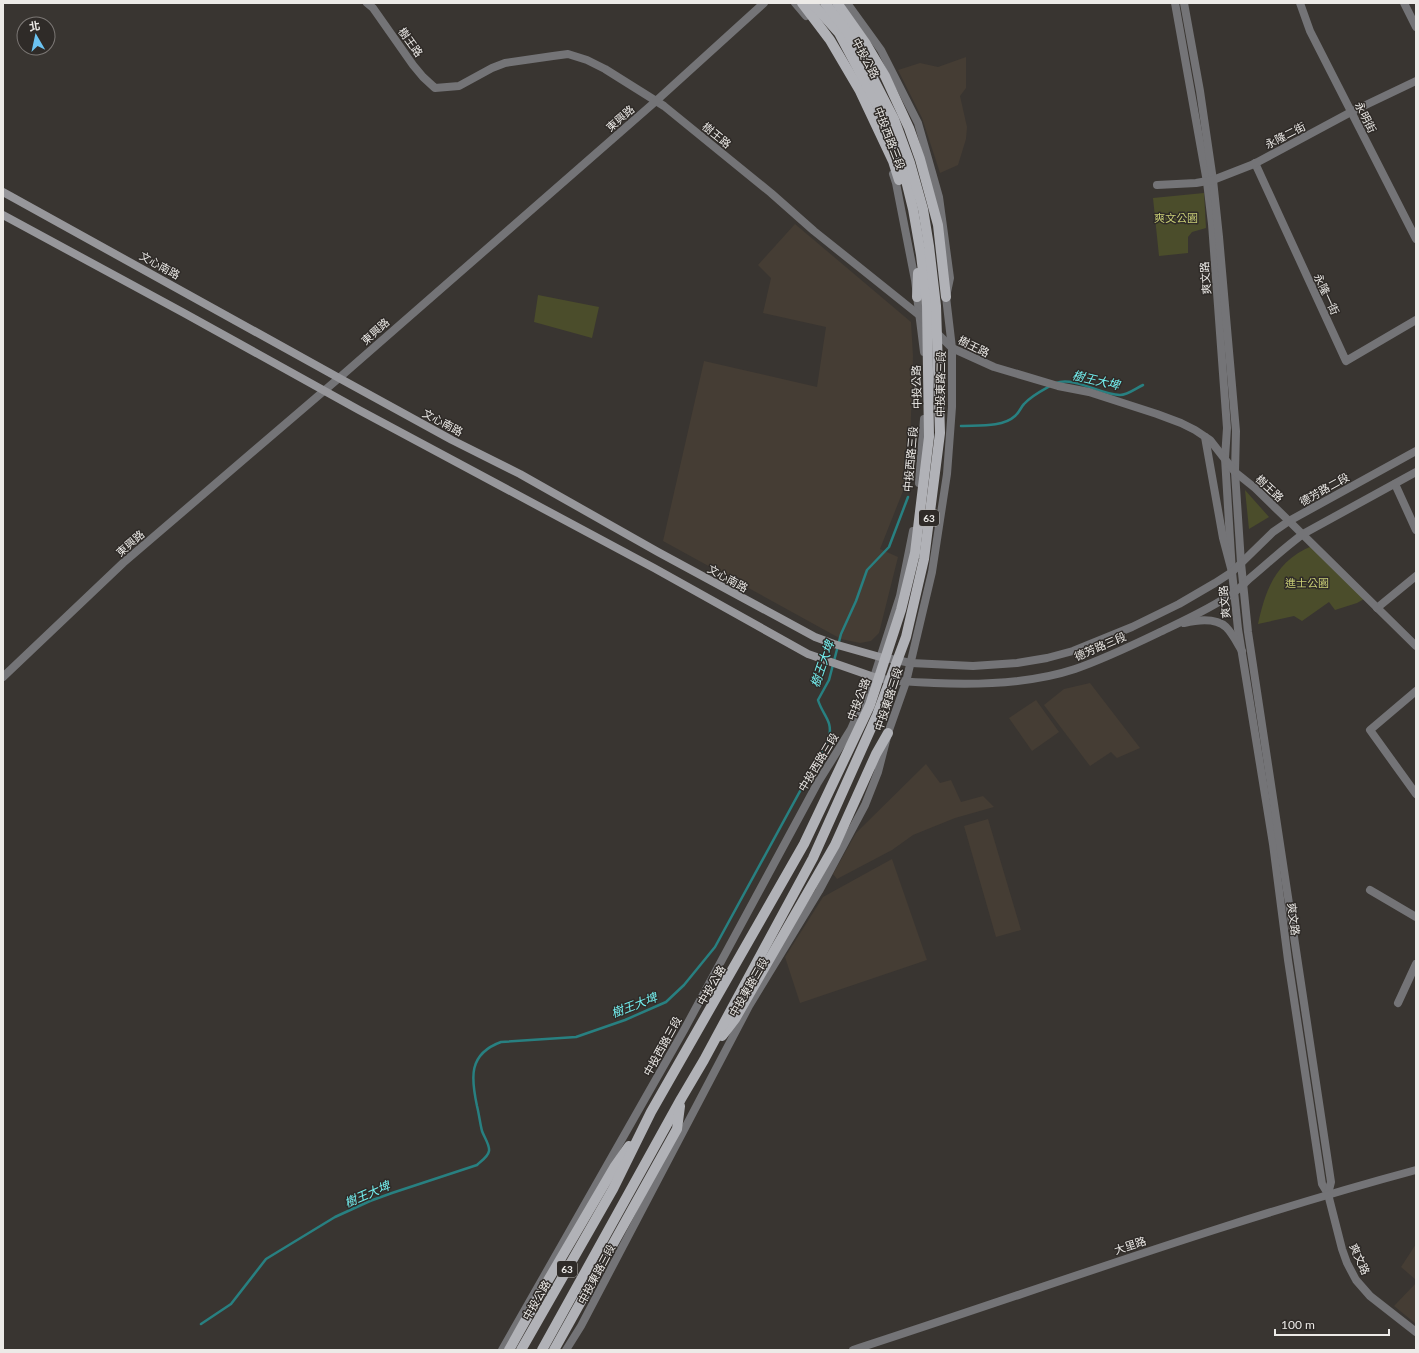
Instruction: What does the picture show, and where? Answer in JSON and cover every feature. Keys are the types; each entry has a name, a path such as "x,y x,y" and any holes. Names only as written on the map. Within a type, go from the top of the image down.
{"main road":[{"path":"802,3 830,40 857,85 893,160 902,188 917,256 917,297"},
{"name":"中投公路","path":"521,1350 613,1189 651,1112 687,1048 713,1006 804,844 870,705 901,610 915,553 929,437 927,304 921,255 913,209 901,160 884,118 839,33 812,3"},
{"name":"中投公路","path":"542,1350 704,1060 813,858 877,715 906,638 924,559 940,433 936,306 923,209 910,164 894,119 848,33 824,3"},
{"path":"837,3 866,44 885,76 909,128 920,159 938,225 946,297"},
{"name":"文心南路","path":"3,192 452,440 520,474 665,556 814,637 880,657"},
{"path":"3,215 324,391 654,568 808,654 874,677"},
{"path":"687,1048 705,1009 769,895 835,771 851,729"},
{"path":"704,1060 735,1019 835,845 876,754 888,733"},
{"path":"554,1350 677,1129 681,1099"},
{"path":"509,1350 615,1166 651,1112"}],"street":[{"name":"樹王路","path":"367,3 373,8 423,77 435,88 459,86 492,68 505,63 568,54 586,60 605,69 664,106 771,193 814,231 919,315 952,348 994,367 1045,383 1089,392 1157,414 1195,430 1210,440 1235,472 1255,488 1289,520 1416,646"},
{"name":"東興路","path":"3,678 123,563 339,378 656,101 764,3"},
{"name":"中投西路三段","path":"502,1350 684,1030 817,784 851,729 874,677 900,596 912,541 924,429 926,389 924,354 915,280 896,183 869,110 825,39 795,3"},
{"name":"中投東路三段","path":"566,1350 582,1326 749,1006 819,891 865,805 878,772 888,733 906,682 932,572 947,474 952,407 952,348 946,297 950,278 939,196 918,123 881,50 847,3"},
{"name":"爽文路","path":"1175,3 1210,181 1227,428 1225,458 1234,593 1273,844 1288,960 1322,1184 1328,1194 1342,1249 1347,1263 1356,1280 1370,1296 1416,1332"},
{"name":"爽文路","path":"1184,3 1200,91 1236,431 1235,472 1242,585 1331,1182 1328,1194"},
{"name":"永明街","path":"1300,3 1310,31 1416,238"},
{"path":"1404,3 1416,27"},
{"name":"永隆二街","path":"1157,185 1210,181 1255,163 1351,112 1416,81"},
{"name":"永隆一街","path":"1255,163 1346,361 1416,320"},
{"path":"924,429 926,438 933,443 944,441 950,432"},
{"path":"1205,437 1223,538 1232,572"},
{"name":"德芳路二段","path":"1232,572 1273,532 1289,520 1416,451"},
{"path":"1303,534 1416,472"},
{"path":"1395,484 1416,530"},
{"name":"德芳路三段","path":"874,677 906,682 958,684 990,683 1048,675 1074,669 1111,655 1176,624 1234,593 1291,542 1303,534"},
{"name":"德芳路三段","path":"880,657 911,663 973,666 1011,664 1073,652 1132,627 1178,604 1232,572"},
{"path":"1377,608 1416,576"},
{"path":"1176,624 1199,620 1212,621 1225,626 1232,634 1242,651"},
{"path":"1416,691 1370,730 1416,794"},
{"path":"1370,890 1416,917"},
{"path":"1398,1003 1416,964"},
{"name":"大里路","path":"853,1350 964,1314 1123,1259 1328,1194 1416,1170"}],"shaded area":[{"path":"966,57 966,88 960,96 967,127 966,139 958,165 940,173 922,118 898,70 920,63 938,67"},
{"path":"795,224 911,322 913,356 909,476 880,549 898,557 879,633 871,641 860,643 841,639 663,541 704,361 817,387 826,327 763,313 771,278 758,265"},
{"path":"1090,683 1140,748 1117,758 1111,752 1090,766 1044,705 1064,689"},
{"path":"1036,700 1059,732 1032,751 1009,718"},
{"path":"926,764 940,783 951,780 961,802 983,796 994,807 955,818 913,835 892,850 837,879 833,874 856,833"},
{"path":"988,819 1021,930 996,937 964,826"},
{"path":"892,859 927,960 800,1003 785,957 823,897"},
{"path":"1416,1244 1416,1280 1401,1267"},
{"path":"1416,1283 1416,1324 1394,1306"}],"green space":[{"name":"爽文公園","path":"1204,193 1206,228 1192,232 1188,237 1188,253 1159,256 1153,198"},
{"path":"538,295 599,307 592,338 534,322"},
{"path":"1245,490 1269,517 1249,529"},
{"name":"進士公園","path":"1312,546 1364,599 1357,603 1335,610 1329,602 1302,621 1294,616 1258,624 1269,587 1274,577 1290,559"}],"waterway":[{"name":"樹王大埤","path":"1056,383 1071,382 1120,395 1129,393 1143,385"},
{"name":"樹王大埤","path":"961,426 989,425 1010,420 1030,399 1050,386"},
{"name":"樹王大埤","path":"201,1324 231,1304 266,1259 335,1217 370,1201 477,1165 484,1159 489,1149 481,1128 473,1077 477,1060 482,1053 490,1047 501,1042 576,1037 625,1020 666,1002 684,985 715,947 829,738 829,722 818,700 829,680 841,634 856,601 867,570 889,547 908,497"}]}
